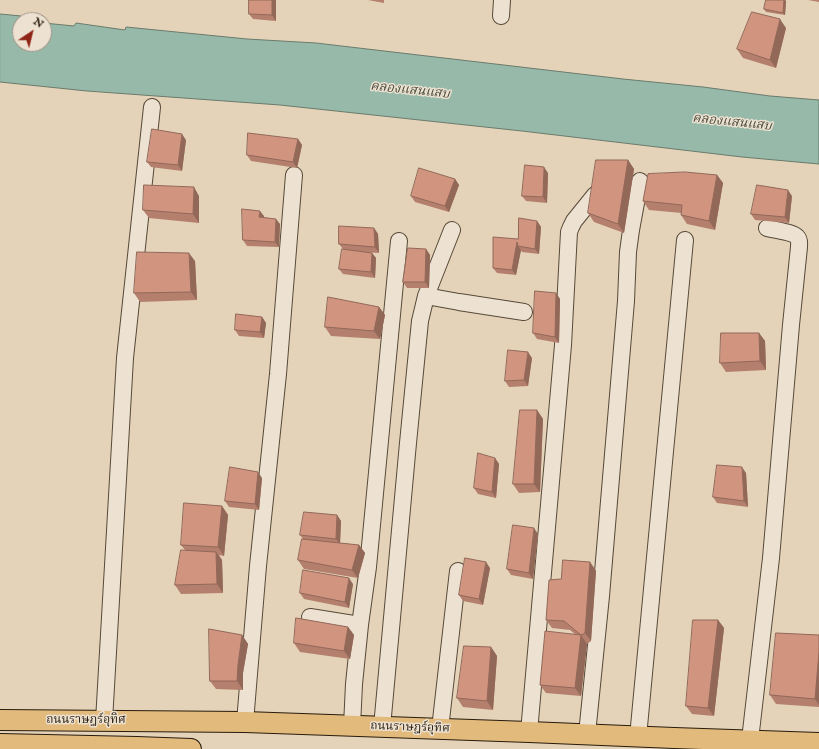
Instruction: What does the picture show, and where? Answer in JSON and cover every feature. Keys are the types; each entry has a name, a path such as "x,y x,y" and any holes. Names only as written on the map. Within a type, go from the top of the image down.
{"main road":[{"name":"ถนนราษฎร์อุทิศ","path":"0,720 245,722 819,743"},
{"path":"136,721 137,747"},
{"name":"ถนนราษฎร์อุทิศ","path":"0,744 191,749"}],"street":[{"path":"501,16 502,0"},
{"path":"104,721 125,358 152,107"},
{"path":"245,722 258,566 278,374 294,175"},
{"path":"587,734 601,596 626,301 628,252 640,181"},
{"path":"529,732 563,345 569,232 574,221 594,195"},
{"path":"750,740 771,558 799,247 797,236 767,228"},
{"path":"382,727 420,321 426,296 452,230"},
{"path":"352,726 354,684 368,559 399,240"},
{"path":"638,737 685,240"},
{"path":"426,296 524,312"},
{"path":"440,729 458,571"},
{"path":"310,617 360,625"}],"water":[{"name":"คลองแสนแสบ","path":"0,14 12,15 12,52 52,52 52,24 74,26 76,23 125,30 126,27 247,39 316,43 770,96 819,100 819,164 742,157 522,131 280,105 87,91 0,82"}],"building":[{"path":"249,0 272,0 272,15 249,14"},
{"path":"766,0 784,0 783,13 764,9"},
{"path":"752,12 780,19 770,60 737,49"},
{"path":"152,129 182,134 178,165 147,162"},
{"path":"248,133 298,139 293,162 247,155"},
{"path":"596,160 628,160 618,224 588,213"},
{"path":"525,165 544,167 543,197 522,196"},
{"path":"419,168 455,179 445,206 411,196"},
{"path":"685,172 717,175 709,221 681,215 682,205 643,201 648,174"},
{"path":"144,185 194,187 193,214 143,210"},
{"path":"757,185 788,190 785,217 751,214"},
{"path":"242,209 260,211 259,217 276,219 275,242 243,240"},
{"path":"519,218 537,221 535,249 518,246 517,242 512,270 493,268 493,237 518,239"},
{"path":"339,226 374,228 375,247 339,244"},
{"path":"408,248 426,249 425,282 403,282"},
{"path":"342,249 372,253 371,272 339,269"},
{"path":"137,252 189,253 191,292 134,293"},
{"path":"535,291 556,293 555,337 533,333"},
{"path":"328,297 379,307 374,331 325,327"},
{"path":"236,314 262,317 260,332 235,330"},
{"path":"721,333 759,333 760,361 720,363"},
{"path":"508,350 528,352 524,380 505,381"},
{"path":"520,410 537,410 534,484 513,484"},
{"path":"478,453 495,458 492,492 474,488"},
{"path":"717,465 742,467 744,501 713,497"},
{"path":"230,467 258,472 255,504 225,501"},
{"path":"184,503 222,506 218,547 181,545"},
{"path":"304,512 337,515 336,539 300,535"},
{"path":"513,525 534,528 529,573 507,569"},
{"path":"302,539 359,545 352,570 298,560"},
{"path":"181,550 216,552 217,584 175,585"},
{"path":"465,558 486,562 479,599 459,595"},
{"path":"563,560 590,562 585,633 581,635 564,621 546,620 549,580 561,579"},
{"path":"303,570 349,578 345,602 300,593"},
{"path":"296,618 348,627 344,651 294,643"},
{"path":"693,620 718,620 708,708 686,706"},
{"path":"209,629 242,635 237,681 210,681"},
{"path":"545,631 581,635 575,688 540,685"},
{"path":"776,633 819,635 815,699 770,695"},
{"path":"464,646 491,647 487,701 457,698"}]}
